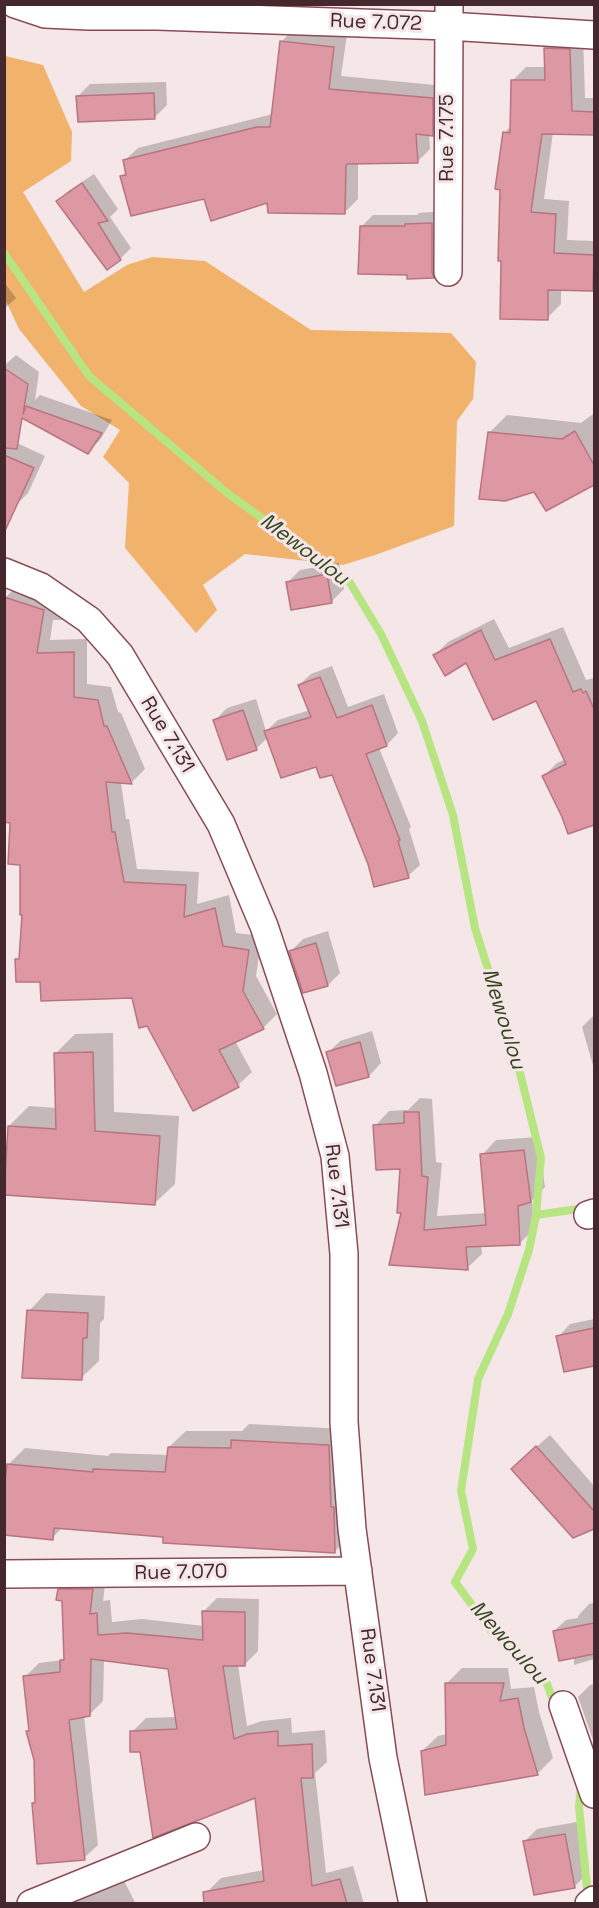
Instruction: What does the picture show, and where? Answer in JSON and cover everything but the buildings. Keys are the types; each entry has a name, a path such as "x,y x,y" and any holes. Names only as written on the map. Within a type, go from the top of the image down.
{"street":[{"name":"Rue 7.072","path":"15,4 45,14 89,16 449,15 594,34"},
{"name":"Rue 7.175","path":"448,272 449,15"},
{"name":"Rue 7.131","path":"4,572 41,587 89,620 120,656 221,824 264,926 313,1073 335,1156 344,1254 344,1422 352,1529 384,1758 413,1904"},
{"name":"Rue 7.070","path":"4,1574 358,1571"},
{"path":"563,1705 594,1794"},
{"path":"31,1904 196,1837"},
{"path":"589,1904 594,1900"}],"shaded area":[{"path":"5,56 43,65 72,132 71,161 23,192 84,292 127,265 152,257 205,261 311,330 451,333 476,362 473,399 457,421 454,526 343,565 245,554 203,585 217,610 196,633 125,548 129,483 103,457 120,430 81,406 19,329 5,299"}],"waterway":[{"name":"Mewoulou","path":"4,253 89,376 227,493 349,581 381,634 422,721 453,815 475,928 517,1061 541,1158 536,1215 529,1250 508,1314 478,1379 461,1491 473,1549 455,1582 492,1632 547,1684 556,1708"},
{"path":"536,1215 585,1208"},
{"name":"Mewoulou","path":"581,1786 579,1807 588,1898"}]}
